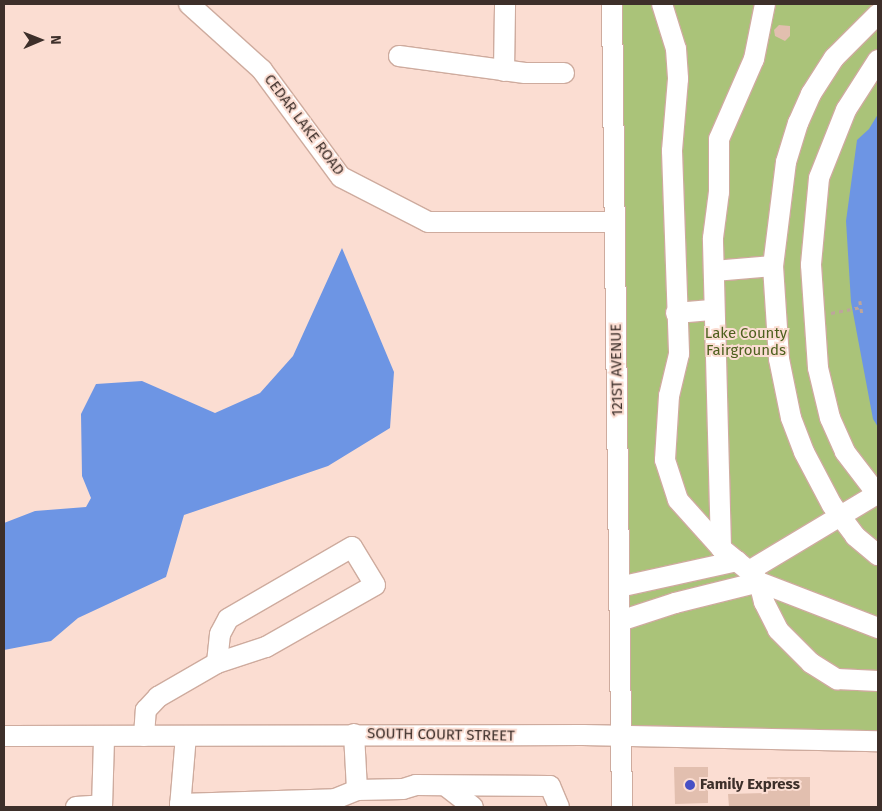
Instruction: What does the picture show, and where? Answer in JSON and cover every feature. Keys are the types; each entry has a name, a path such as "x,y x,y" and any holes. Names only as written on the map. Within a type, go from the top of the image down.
{"street":[{"name":"CEDAR LAKE ROAD","path":"189,4 262,70 341,177 428,222 616,222"},
{"path":"504,71 505,4"},
{"name":"121ST AVENUE","path":"612,4 622,807"},
{"path":"662,4 676,50 678,78 672,152 676,313 680,354 669,396 665,460 678,500 721,548 748,571 878,628"},
{"path":"721,548 714,310 719,139 754,59 765,4"},
{"path":"878,14 834,58 811,94 798,122 786,162 773,266 779,359 791,418 804,452 842,518 855,536 878,555"},
{"path":"399,56 504,71 564,73"},
{"path":"620,621 683,600 748,571 842,518 878,494 845,452 830,418 818,368 811,265 813,213 819,178 846,110 878,60"},
{"path":"714,271 773,266"},
{"path":"676,313 714,310"},
{"path":"144,736 146,710 151,702 217,663 266,647 374,585 352,547 228,619 220,634 217,663"},
{"path":"619,587 748,571"},
{"path":"748,571 778,630 811,663 837,679 878,681"},
{"path":"354,734 357,790"},
{"name":"SOUTH COURT STREET","path":"4,736 104,738 354,734 621,736 878,741"},
{"path":"186,736 180,805 335,799 357,790 403,789 416,785 550,786 559,807"},
{"path":"76,807 102,806 104,738"},
{"path":"446,786 473,807"}],"path":[{"path":"860,301 862,314"},
{"path":"845,310 861,307"}],"green space":[{"name":"Lake County Fairgrounds","path":"612,4 878,4 878,741 615,739"}],"water":[{"path":"878,114 878,427 873,419 851,302 846,221 857,140 869,129"},
{"path":"342,248 394,372 390,428 328,466 184,515 166,577 78,618 51,641 4,650 4,523 35,511 86,507 91,498 82,476 81,414 96,384 142,381 215,413 260,393 293,356"}],"building":[{"path":"779,25 790,26 790,36 785,41 775,36 774,30"},
{"path":"674,767 708,767 708,803 675,804"},
{"path":"767,777 810,777 810,807 729,807 728,794 768,793"}],"place":[{"name":"Family Express","path":"690,785"}]}
